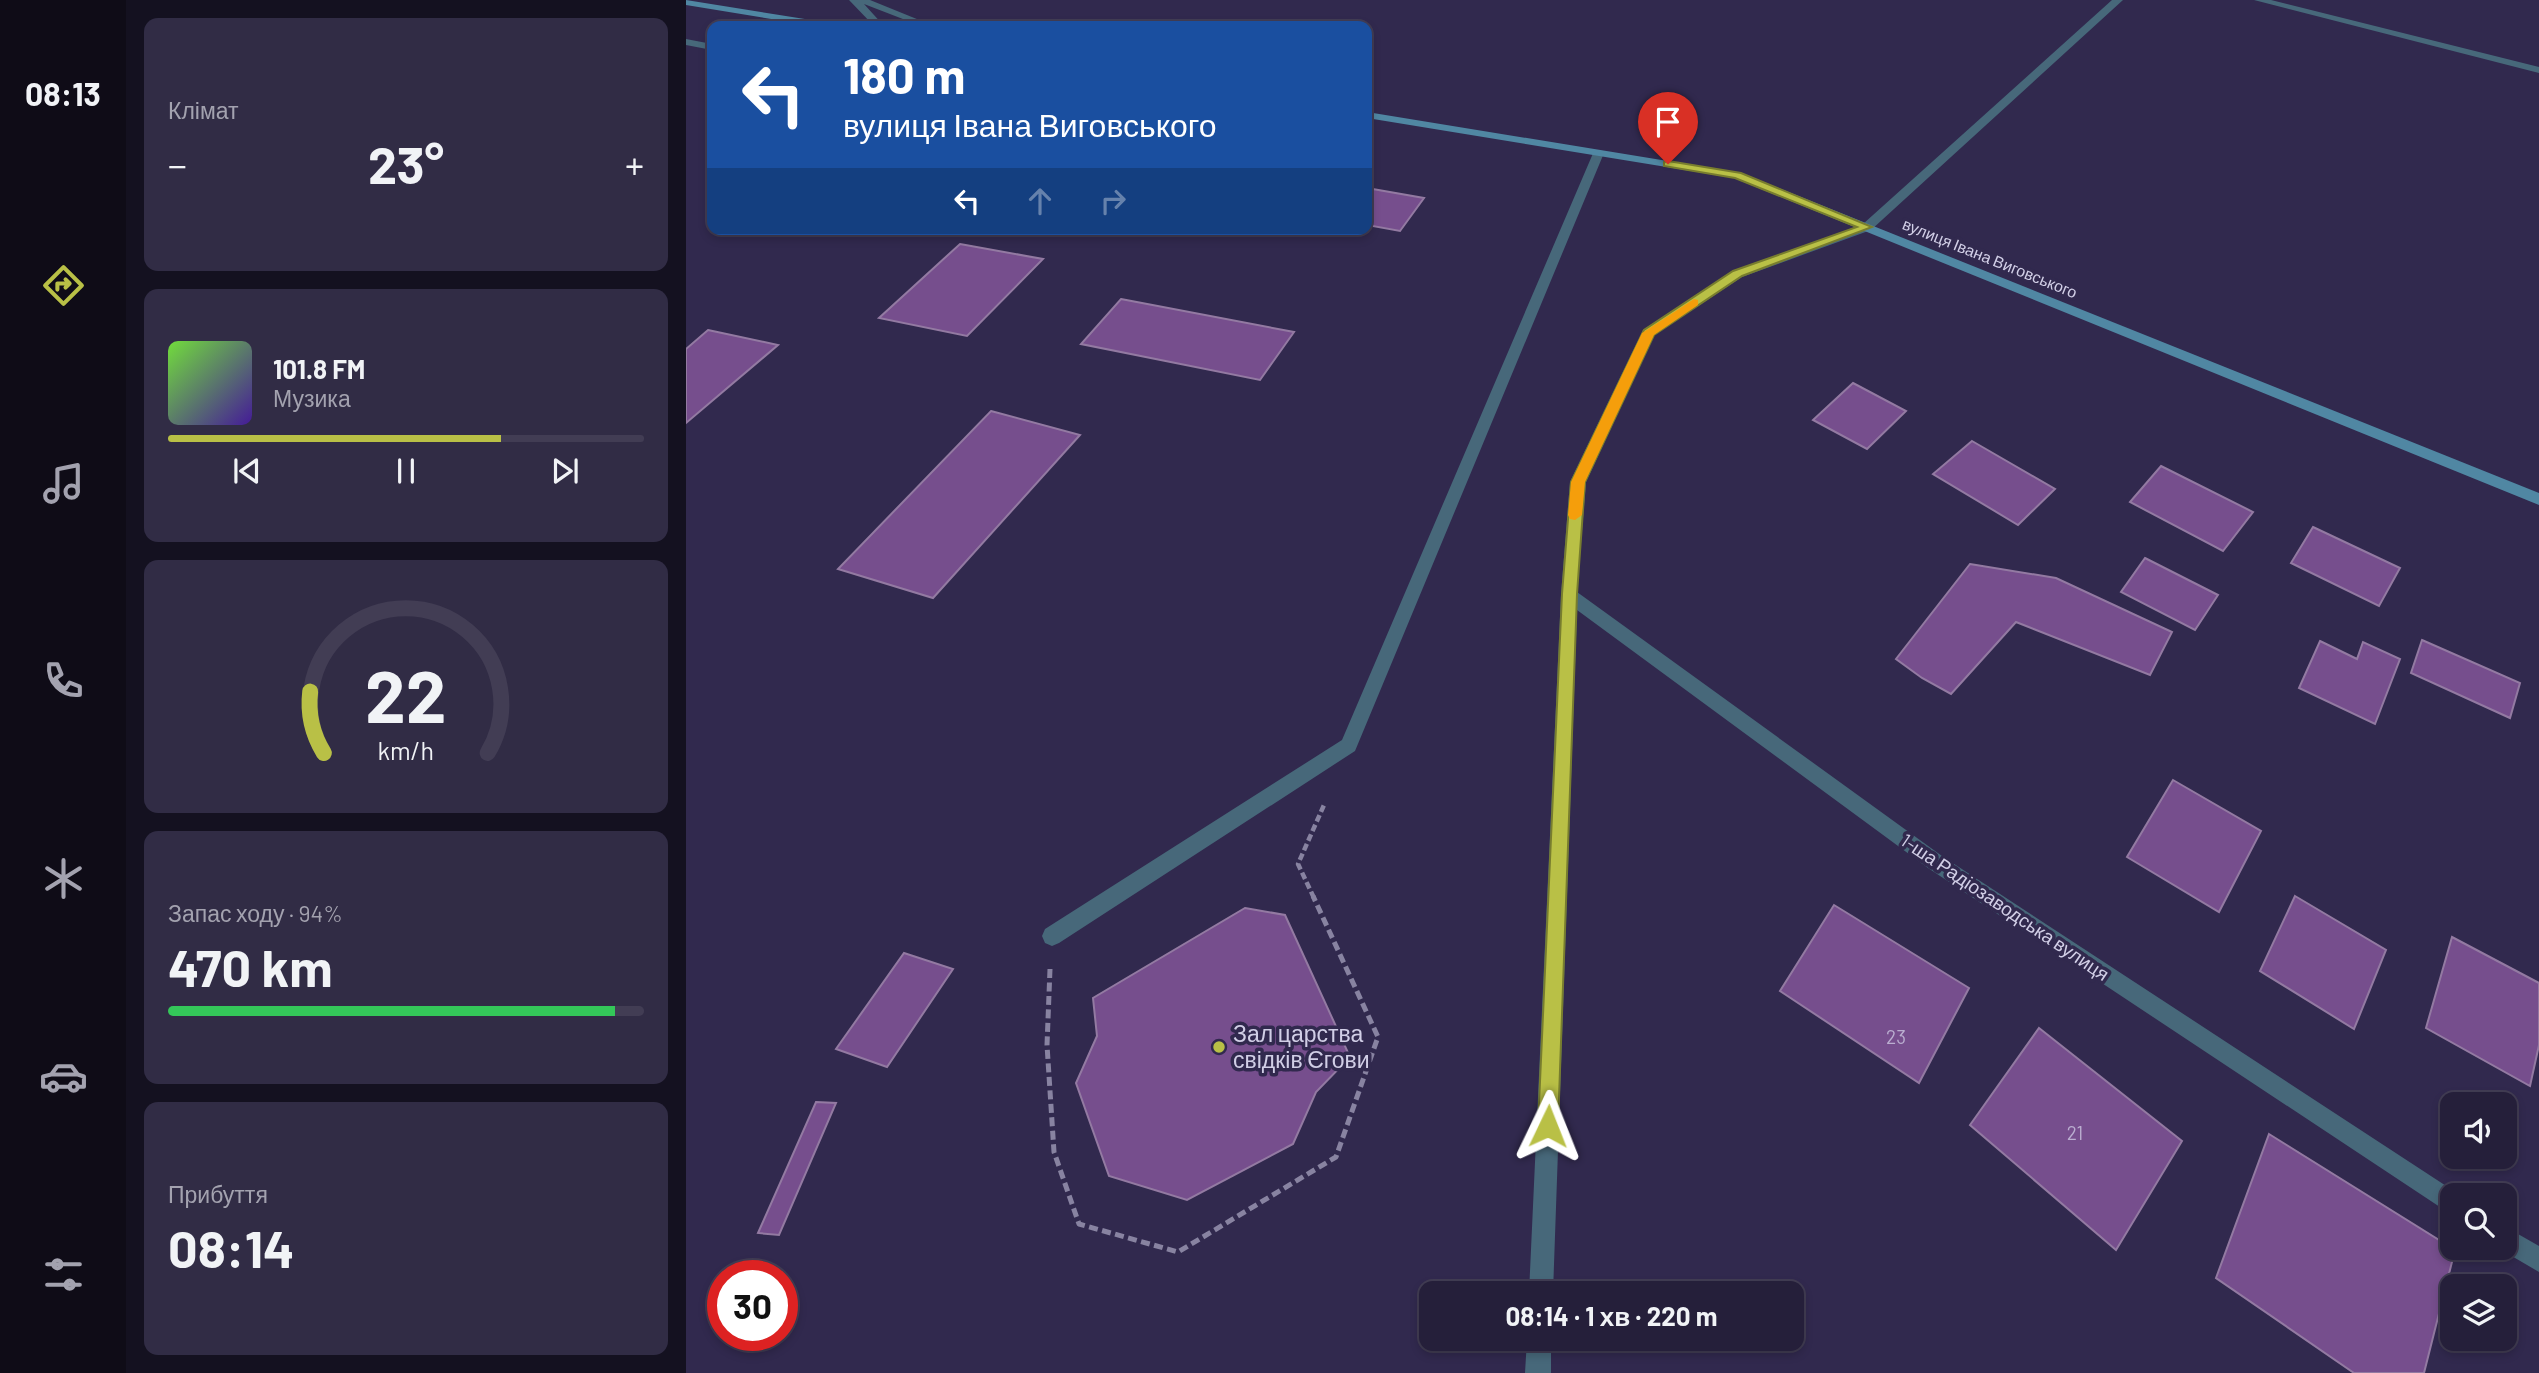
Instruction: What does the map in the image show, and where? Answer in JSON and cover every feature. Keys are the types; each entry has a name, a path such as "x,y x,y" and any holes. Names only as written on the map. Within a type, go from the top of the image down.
{"street":[{"path":"854,0 874,21"},
{"path":"861,0 916,21"},
{"path":"1541,1281 1569,594 1578,482 1648,333 1737,274 1867,227 2118,0"},
{"path":"2259,0 2539,70"},
{"path":"686,2 800,21"},
{"path":"687,44 707,46"},
{"name":"вулиця Івана Виговського","path":"1372,116 1737,175 2539,499"},
{"path":"1052,936 1349,744 1598,153"},
{"name":"1-ша Радіозаводська вулиця","path":"1569,594 1935,862 2440,1195"},
{"path":"2517,1247 2539,1261"},
{"path":"1538,1373 1539,1351"}],"path":[{"path":"1052,936 1047,1045 1054,1152 1079,1224 1178,1252 1336,1157 1378,1037 1298,864 1349,744"}],"building":[{"path":"1372,189 1424,198 1400,231 1372,226"},
{"path":"960,244 1043,259 967,336 879,318"},
{"path":"1121,299 1294,332 1260,380 1081,344"},
{"path":"708,330 778,345 686,423 686,349"},
{"path":"1853,383 1906,411 1867,449 1813,420"},
{"path":"991,411 1080,435 933,598 838,569"},
{"path":"1972,441 2055,489 2018,525 1933,474"},
{"path":"2161,466 2253,512 2223,551 2130,502"},
{"path":"2313,527 2400,568 2379,606 2291,563"},
{"path":"2145,558 2218,595 2195,630 2121,592"},
{"path":"1970,564 2056,578 2172,632 2150,675 2016,622 1951,694 1896,659"},
{"path":"2422,640 2520,683 2510,718 2411,673"},
{"path":"2320,641 2357,659 2363,642 2400,659 2375,724 2299,688"},
{"path":"2173,780 2261,831 2219,912 2127,857"},
{"path":"2295,896 2386,950 2354,1029 2260,971"},
{"path":"1834,905 1969,988 1919,1083 1780,991"},
{"name":"Зал царства свідків Єгови","path":"1245,908 1285,915 1350,1057 1316,1092 1293,1144 1187,1200 1109,1176 1076,1083 1097,1036 1093,998"},
{"path":"2452,937 2539,983 2539,1045 2530,1086 2426,1028"},
{"path":"904,953 953,969 887,1067 836,1049"},
{"path":"2039,1028 2182,1141 2116,1250 1970,1125"},
{"path":"816,1102 836,1103 779,1235 758,1233"},
{"path":"2269,1134 2440,1241 2440,1260 2452,1260 2449,1274 2440,1274 2440,1310 2424,1373 2354,1373 2216,1278"}],"slow traffic":[{"path":"1575,515 1578,482 1648,333 1694,303"}],"place":[{"name":"Зал царства свідків Єгови","path":"1219,1047"}],"route":[{"path":"1548,1126 1569,594 1578,482 1648,333 1737,274 1867,227 1737,175 1668,164"}]}
